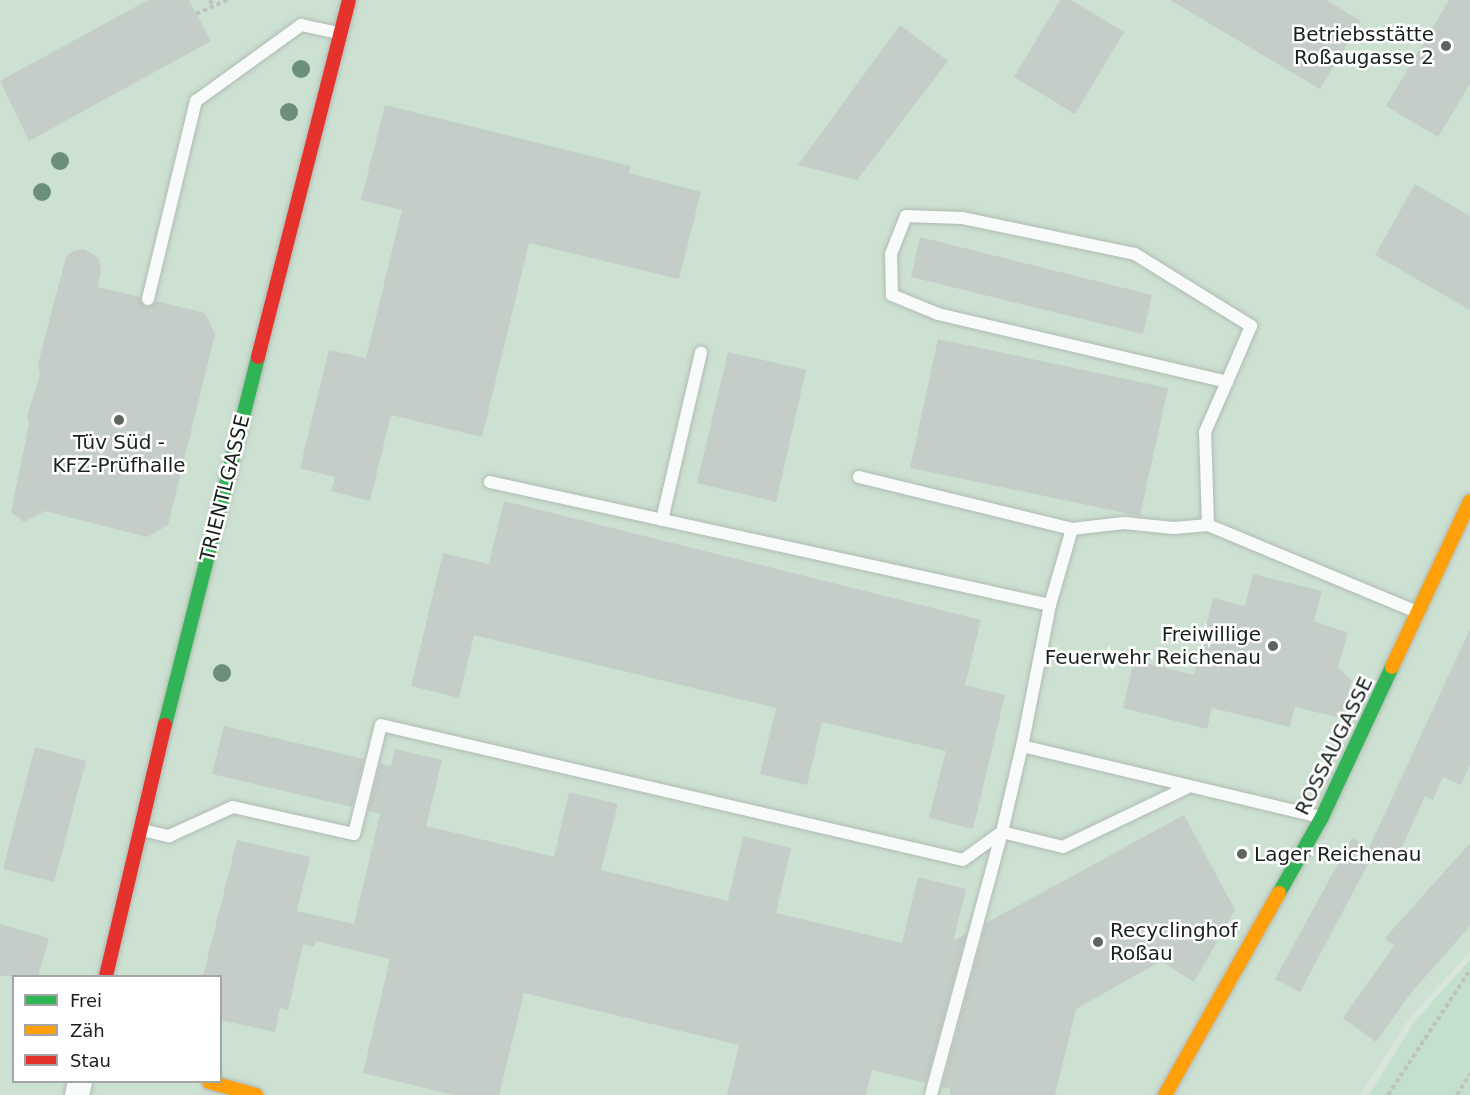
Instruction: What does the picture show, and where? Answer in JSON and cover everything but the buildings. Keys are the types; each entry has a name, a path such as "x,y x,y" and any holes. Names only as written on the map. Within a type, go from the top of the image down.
{"street":[{"name":"TRIENTLGASSE","path":"106,975 349,0"},
{"name":"ROSSAUGASSE","path":"1165,1095 1322,817 1470,501"},
{"path":"213,1083 256,1095"}],"lane":[{"path":"148,299 196,101 301,25 340,33"},
{"path":"1208,525 1205,432 1227,382 1251,326 1135,254 962,218 906,216 891,254 892,295 938,314 1227,382"},
{"path":"662,520 701,352"},
{"path":"859,477 1072,529 1124,523 1174,528 1208,525 1419,613"},
{"path":"490,482 1050,605"},
{"path":"930,1095 1002,832 1050,605 1072,529"},
{"path":"141,830 169,836 233,807 354,834 381,725 963,860 1002,832 1063,847 1186,788"},
{"path":"1022,746 1186,788 1322,817"}],"path":[{"path":"210,0 213,6"},
{"path":"196,14 228,0"},
{"path":"1388,1095 1470,970"},
{"path":"1457,1095 1470,1074"}],"shaded area":[{"path":"0,0 1470,0 1470,952 1410,1017 1360,1095 0,1095"},
{"path":"1470,960 1470,1095 1369,1095 1415,1021"}],"traffic: fast":[{"path":"165,725 258,357"},
{"path":"1279,893 1322,817 1392,667"}],"traffic: slow":[{"path":"1392,667 1470,501"},
{"path":"1165,1095 1279,893"},
{"path":"213,1083 256,1095"}],"traffic: jam":[{"path":"258,357 349,0"},
{"path":"106,975 165,725"}],"place":[{"name":"Betriebsstätte Roßaugasse 2","path":"1446,46"},
{"name":"Tüv Süd - KFZ-Prüfhalle","path":"119,420"},
{"name":"Freiwillige Feuerwehr Reichenau","path":"1273,646"},
{"name":"Lager Reichenau","path":"1242,854"},
{"name":"Recyclinghof Roßau","path":"1098,942"}]}
